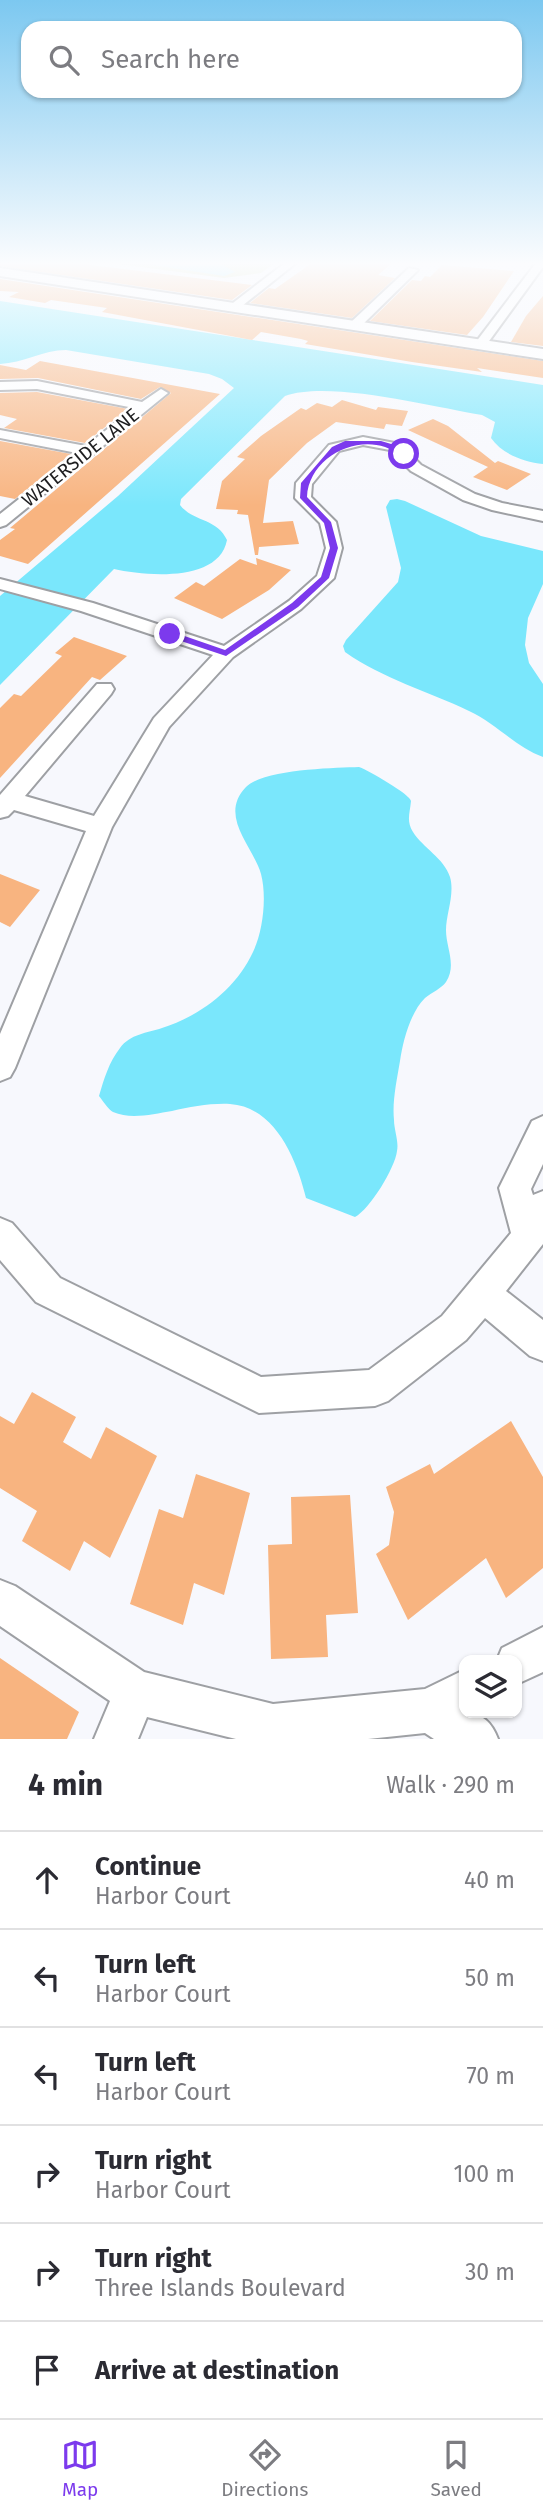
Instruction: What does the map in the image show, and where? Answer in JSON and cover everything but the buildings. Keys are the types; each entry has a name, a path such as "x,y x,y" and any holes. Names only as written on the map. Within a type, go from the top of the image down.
{"street":[{"path":"474,344 543,355"},
{"path":"0,386 37,385 144,406"},
{"name":"WATERSIDE LANE","path":"0,522 161,393"},
{"path":"0,435 88,451"},
{"path":"0,1068 100,826 161,723 226,653 295,605 325,578 334,548 327,522 303,498 304,483 334,448 345,443 363,441 395,447 416,468 450,489 498,507 543,516"},
{"path":"0,502 19,507"},
{"path":"5,586 87,607 226,653"},
{"path":"100,826 4,805 104,689"},
{"path":"0,1235 48,1290 259,1395 375,1388 454,1328 538,1225 515,1188 543,1131"},
{"path":"482,1294 543,1343"},
{"path":"0,1601 135,1692 273,1726 447,1701 475,1739"},
{"path":"522,1660 543,1648"},
{"path":"116,1739 135,1692"}],"water":[{"path":"0,344 279,344 543,385 543,464 521,459 501,449 491,438 495,422 482,415 354,393 304,392 285,396 181,499 180,505 191,515 223,533 227,540 221,554 210,564 179,573 144,573 114,569 0,685 0,596 118,496 234,388 209,374 66,350 0,364"},
{"path":"397,499 481,536 543,551 543,584 528,618 525,645 529,663 543,684 543,757 523,747 479,716 390,677 345,652 343,646 346,640 398,582 401,568 386,507 390,500"},
{"path":"359,767 409,798 411,828 447,870 451,890 446,937 451,969 444,984 425,998 411,1019 396,1083 394,1124 397,1151 387,1177 374,1197 355,1217 306,1198 297,1168 282,1138 272,1125 246,1107 215,1104 150,1115 127,1116 113,1112 99,1096 110,1065 124,1043 176,1023 203,1008 237,978 253,952 262,924 264,893 257,863 236,820 238,798 246,787 268,776 283,773"}],"route":[{"path":"170,634 226,653 295,605 325,578 334,548 327,522 303,498 304,483 334,448 345,443 381,443 395,447 404,454"}]}
